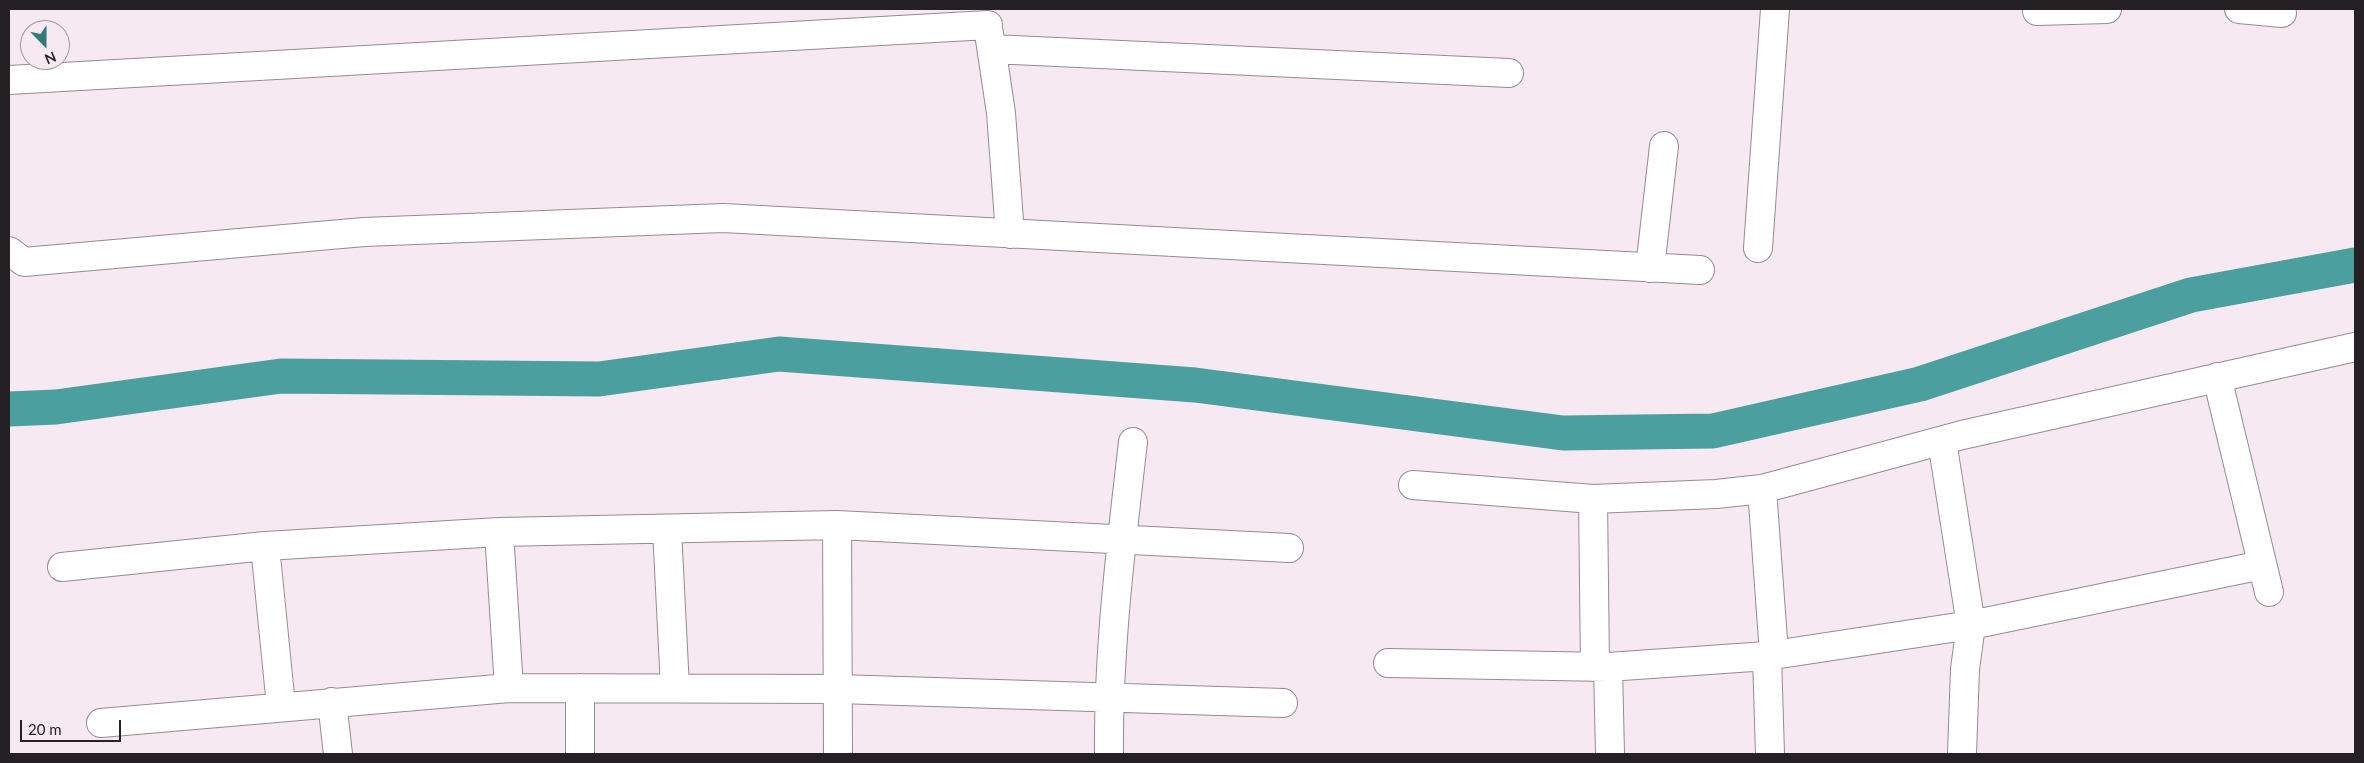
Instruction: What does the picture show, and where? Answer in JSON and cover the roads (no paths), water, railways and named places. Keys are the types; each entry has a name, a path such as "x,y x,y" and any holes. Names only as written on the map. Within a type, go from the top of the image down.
{"street":[{"path":"1758,248 1775,9"},
{"path":"2038,11 2107,9"},
{"path":"2239,9 2282,13"},
{"path":"988,28 1001,113 1010,234"},
{"path":"9,80 988,28 1509,73"},
{"path":"1650,268 1664,146"},
{"path":"9,251 24,262 364,232 723,218 1700,270"},
{"path":"1413,485 1593,499 1716,494 1762,489 1942,441 2355,347"},
{"path":"2218,377 2269,592"},
{"path":"1942,441 1971,625 1965,669 1962,754"},
{"path":"1109,754 1109,698 1122,540 1133,442"},
{"path":"1762,489 1770,655 1770,754"},
{"path":"1593,499 1602,666 1610,754"},
{"path":"837,525 838,754"},
{"path":"62,567 265,546 499,532 837,525 1289,548"},
{"path":"668,529 675,688"},
{"path":"499,532 509,688"},
{"path":"265,546 281,706"},
{"path":"1388,663 1602,666 1770,655 1971,625 2262,565"},
{"path":"101,723 281,706 509,688 838,689 1283,703"},
{"path":"580,688 580,754"},
{"path":"332,702 338,754"}],"waterway":[{"path":"9,409 56,407 281,376 599,379 779,354 1195,385 1563,433 1713,431 1920,384 2191,295 2355,265"}]}
